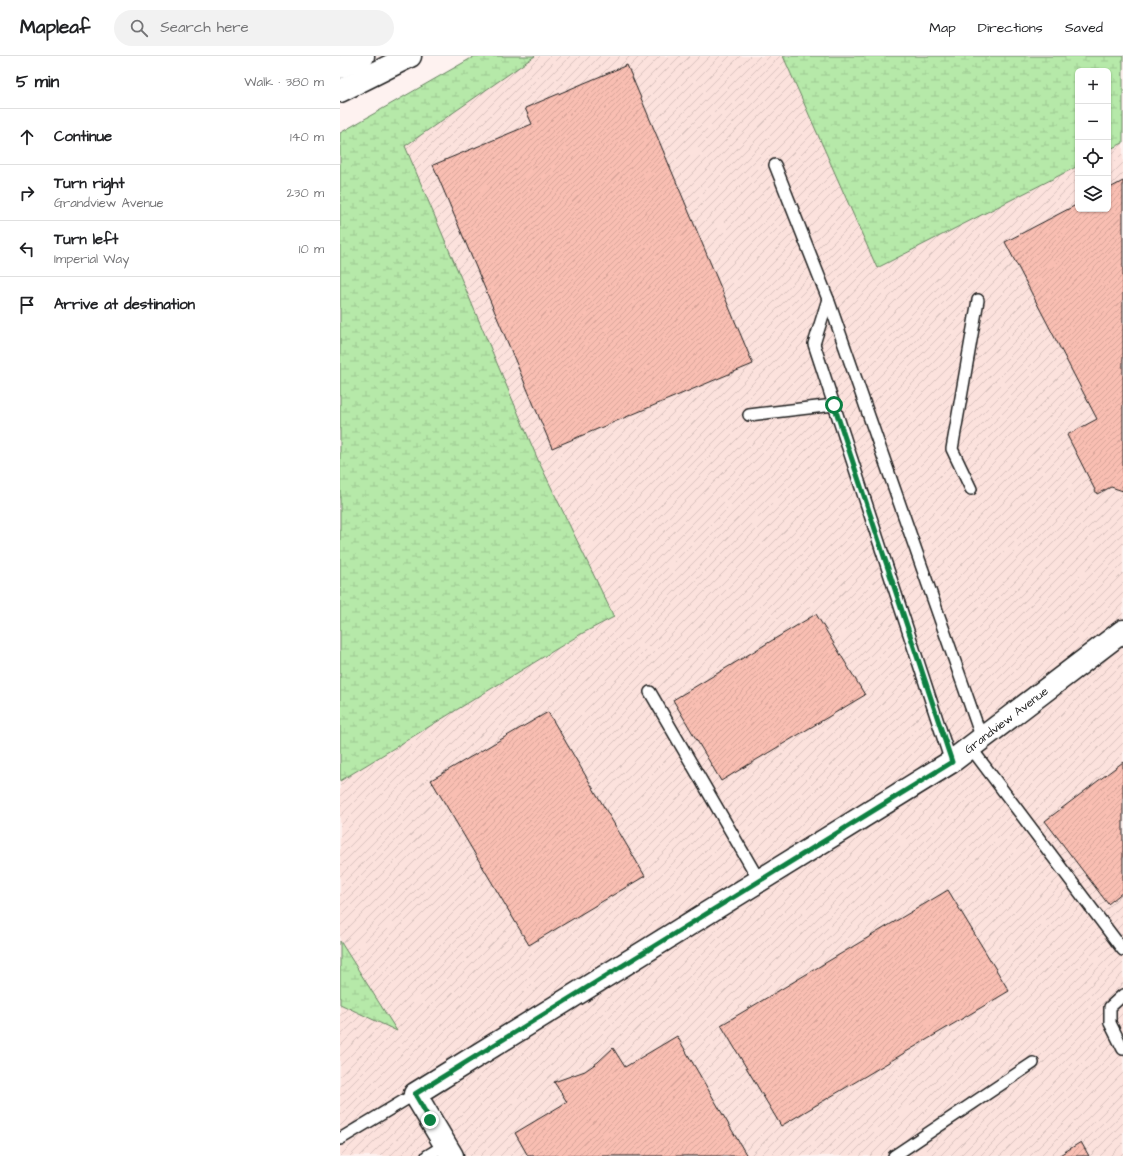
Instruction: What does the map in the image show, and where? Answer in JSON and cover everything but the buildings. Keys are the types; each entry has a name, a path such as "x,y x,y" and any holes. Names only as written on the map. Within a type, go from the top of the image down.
{"main road":[{"path":"340,68 363,56"},
{"path":"340,91 410,56"},
{"name":"Grandview Avenue","path":"415,1094 952,762 1123,631"},
{"path":"415,1094 448,1150"}],"lane":[{"path":"775,165 828,299 976,743 1123,950"},
{"path":"828,299 814,344 952,762"},
{"path":"971,489 952,449 978,300"},
{"path":"749,415 834,405"},
{"path":"650,692 759,880"},
{"path":"1123,995 1110,1007 1110,1023 1123,1049"},
{"path":"894,1156 1033,1064"},
{"path":"340,1139 415,1094"},
{"path":"427,1156 448,1150"}],"shaded area":[{"path":"535,56 783,56 878,268 1075,168 1075,212 1111,212 1111,149 1123,143 1123,1156 340,1156 340,1004 396,1030 340,941 340,781 581,634 614,617 538,460 405,146"}],"green space":[{"path":"475,56 535,56 405,146 538,460 614,617 581,634 340,781 340,133"},
{"path":"783,56 1123,56 1123,143 1111,149 1111,68 1075,68 1075,168 877,268"},
{"path":"340,941 397,1031 340,1004"}],"route":[{"path":"430,1120 415,1094 952,762 834,405"}]}
